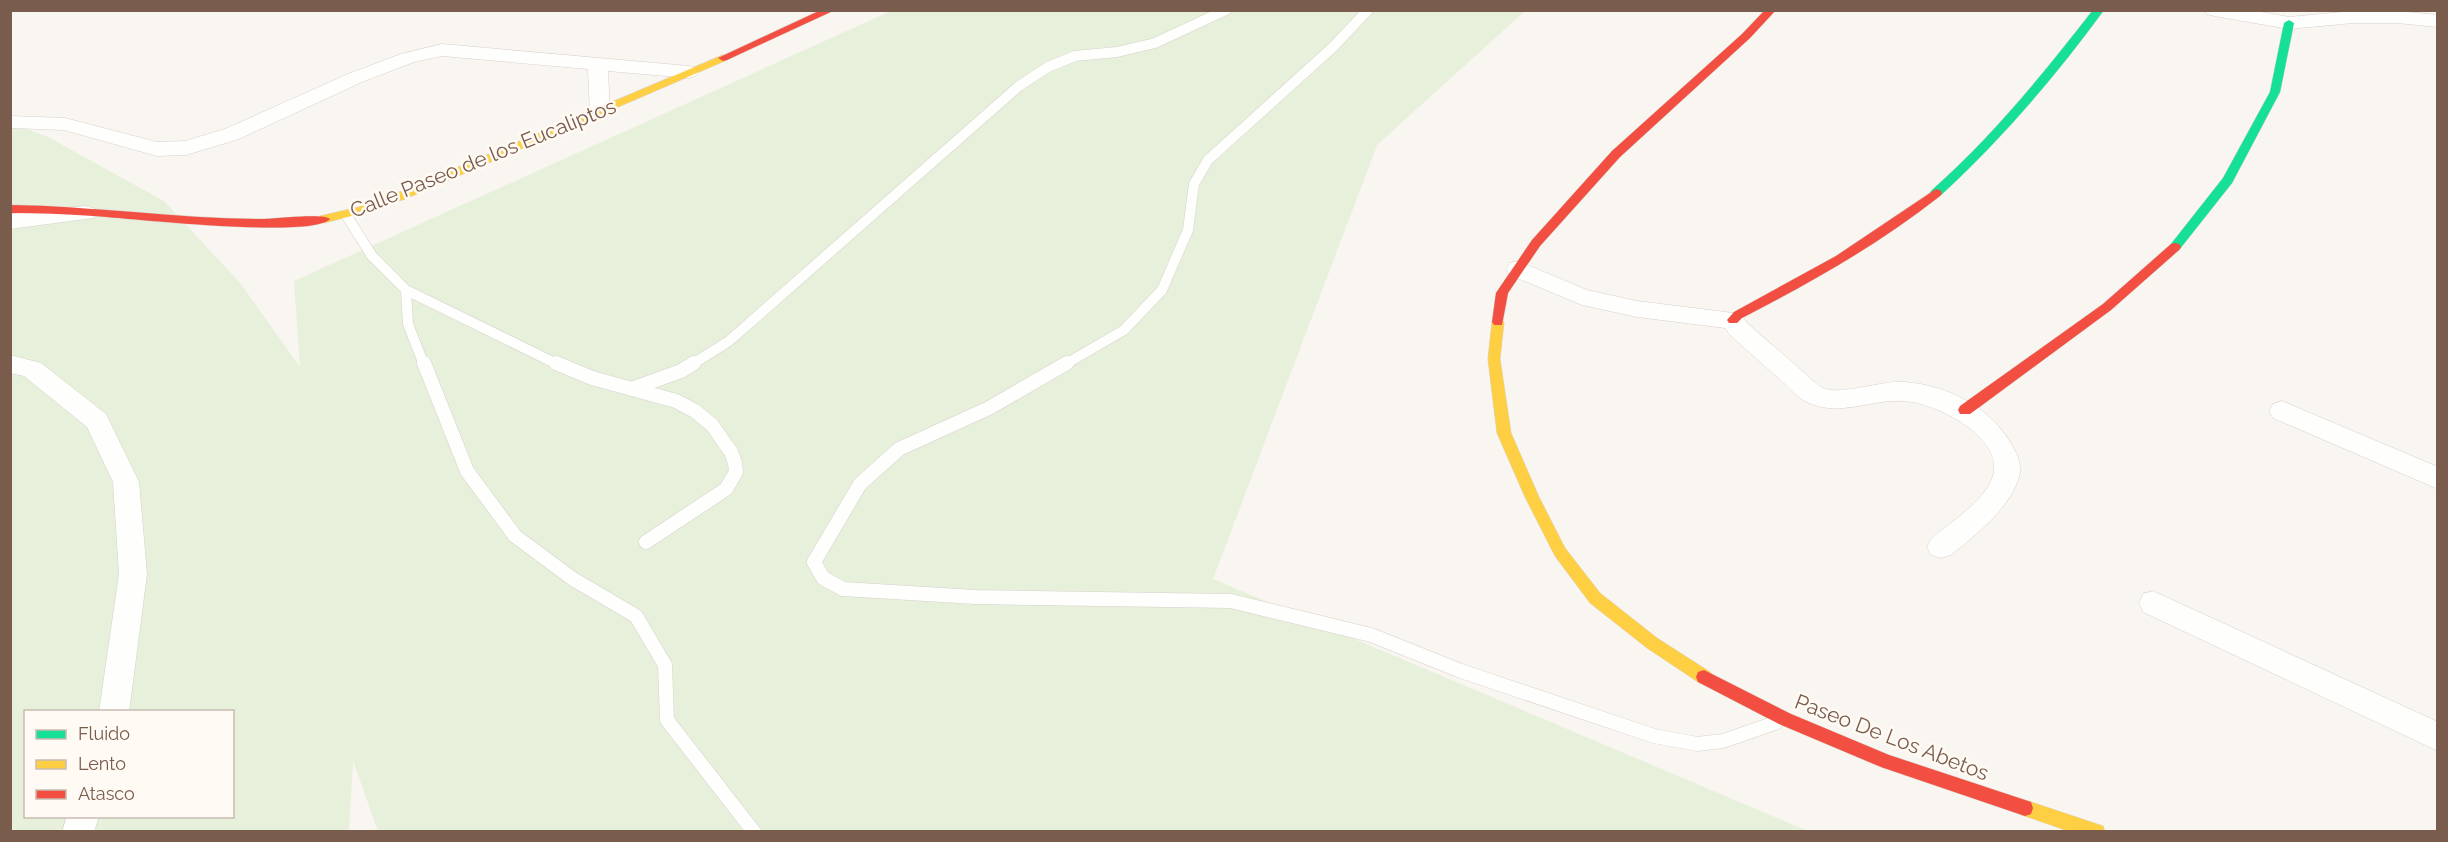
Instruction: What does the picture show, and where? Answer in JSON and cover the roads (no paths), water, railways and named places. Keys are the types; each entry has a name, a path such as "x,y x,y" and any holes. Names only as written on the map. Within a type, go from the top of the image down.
{"street":[{"name":"Calle Paseo de los Eucaliptos","path":"10,209 65,209 244,223 298,223 346,214 395,198 600,113 830,10"},
{"name":"Paseo De Los Abetos","path":"1771,10 1746,36 1616,154 1536,243 1502,293 1494,359 1504,433 1532,497 1560,552 1595,598 1652,643 1709,680 1785,719 1887,762 2097,831"},
{"path":"1733,320 1738,315 1819,273 1879,237 1936,193 2051,72 2099,10"},
{"path":"2214,10 2289,23 2397,17 2438,21"},
{"path":"1965,410 2107,307 2169,254 2228,180 2275,92 2289,23"},
{"path":"10,122 65,124 158,149 186,148 232,134 307,99 408,58 442,50 689,72"},
{"path":"598,65 600,113"},
{"path":"10,222 92,212"},
{"path":"1518,269 1582,297 1637,309 1733,320"},
{"path":"1733,320 1738,330 1815,396 1842,399 1903,391 1935,397 1965,410 1987,428 2001,445 2008,469 1999,492 1941,548"},
{"path":"10,364 32,369 97,421 126,482 133,574 114,710"},
{"path":"2282,411 2438,479"},
{"path":"2153,603 2438,737"}],"lane":[{"path":"634,388 681,371 729,340 1019,86 1048,67 1076,56 1117,52 1155,43 1226,10"},
{"path":"1368,10 1333,47 1208,160 1194,184 1188,230 1162,290 1125,330 989,408 898,449 860,484 814,562 823,578 843,589 975,597 1231,601 1371,635 1461,671 1654,736 1697,744 1723,741 1785,719"},
{"path":"346,214 372,258 385,273 406,290 574,372 674,399 702,416 720,433 736,460 737,471 726,489 646,542"},
{"path":"406,290 408,324 467,471 515,536 573,579 636,616 665,665 667,720 754,831"}]}
